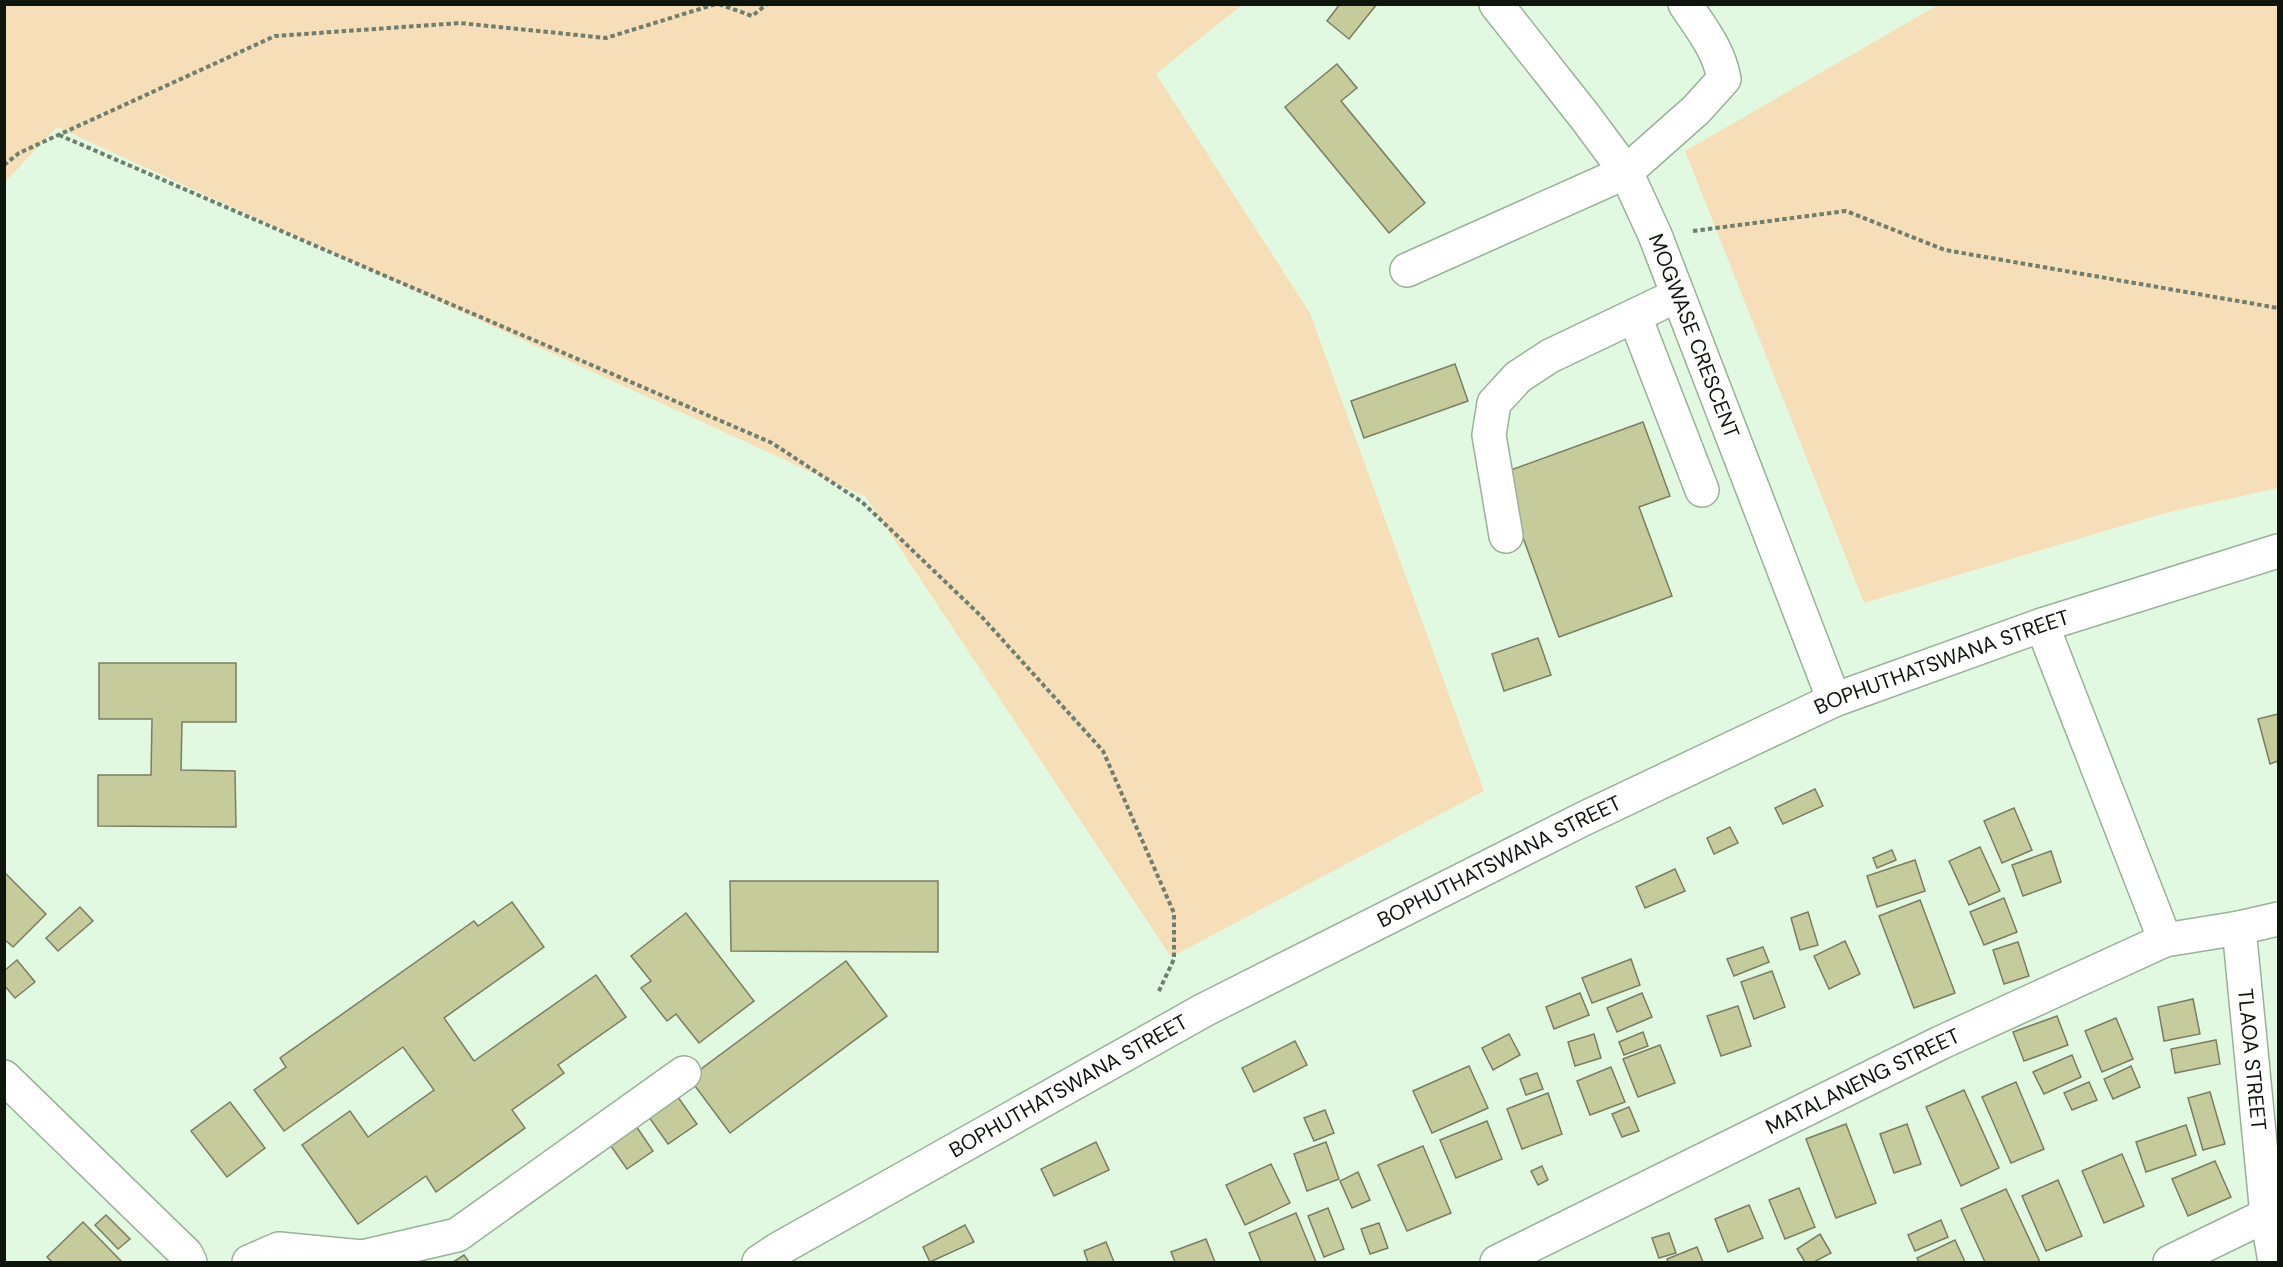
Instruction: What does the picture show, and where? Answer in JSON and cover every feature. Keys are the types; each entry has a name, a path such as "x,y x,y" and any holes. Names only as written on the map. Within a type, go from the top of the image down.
{"street":[{"name":"MOGWASE CRESCENT","path":"1496,4 1626,172 1655,235 1834,700"},
{"path":"1407,270 1626,172 1696,110 1724,79 1715,50 1685,4"},
{"path":"1506,536 1489,435 1494,403 1518,377 1550,356 1678,295"},
{"path":"1635,317 1702,490"},
{"name":"BOPHUTHATSWANA STREET","path":"759,1263 798,1238 1204,1010 1573,825 1834,700 2042,625 2278,550"},
{"path":"2042,625 2166,940"},
{"name":"MATALANENG STREET","path":"1497,1263 1940,1043 2166,940 2278,919"},
{"name":"TLAOA STREET","path":"2239,928 2267,1215 2275,1263"},
{"path":"249,1263 279,1249 362,1257 457,1235 684,1072"},
{"path":"4,1077 186,1254 190,1263"},
{"path":"2170,1263 2267,1215"}],"path":[{"path":"4,165 19,153 275,36 460,23 606,38 717,4 752,16 767,4"},
{"path":"59,135 772,443 862,502 981,616 1103,751 1174,913 1174,958 1154,999"},
{"path":"1655,235 1846,211 1945,250 2278,308"}],"shaded area":[{"path":"5,4 1242,5 1156,74 1310,313 1484,791 1171,957 866,497 57,127 5,182"},
{"path":"1938,5 2278,5 2278,488 2165,513 1864,603 1685,151"}],"building":[{"path":"1340,4 1377,4 1349,39 1327,21"},
{"path":"1337,64 1357,88 1341,101 1425,203 1389,233 1285,107"},
{"path":"1455,364 1468,401 1364,438 1351,401"},
{"path":"1643,422 1670,496 1639,507 1672,596 1559,637 1500,474"},
{"path":"1538,638 1551,675 1504,691 1492,654"},
{"path":"99,663 236,663 236,722 182,722 181,770 235,771 236,827 98,826 98,775 151,775 152,719 99,719"},
{"path":"2278,714 2278,761 2270,764 2258,719"},
{"path":"1815,789 1823,806 1783,824 1775,808"},
{"path":"2014,808 2032,850 2002,863 1984,821"},
{"path":"1730,827 1738,843 1714,854 1707,838"},
{"path":"1980,847 2000,891 1969,905 1949,861"},
{"path":"1892,850 1896,860 1877,868 1873,858"},
{"path":"2051,851 2061,882 2023,896 2012,865"},
{"path":"1915,860 1925,891 1877,907 1867,876"},
{"path":"1675,869 1685,891 1645,908 1636,887"},
{"path":"5,873 46,914 13,947 4,939"},
{"path":"730,881 938,881 938,952 731,951"},
{"path":"2004,898 2017,932 1984,945 1970,912"},
{"path":"1920,900 1955,993 1914,1008 1879,916"},
{"path":"512,902 544,947 444,1018 474,1061 596,975 626,1017 558,1065 564,1073 512,1110 525,1128 436,1192 426,1176 358,1224 302,1145 350,1111 368,1137 434,1090 403,1047 284,1131 254,1090 286,1067 280,1058 474,921 478,926"},
{"path":"80,907 93,921 58,951 46,938"},
{"path":"1808,912 1818,945 1800,950 1791,918"},
{"path":"686,913 754,1001 699,1043 676,1014 667,1021 641,988 651,981 631,956"},
{"path":"1845,941 1860,974 1829,989 1814,956"},
{"path":"2018,942 2029,976 2004,984 1993,950"},
{"path":"1763,947 1769,962 1734,976 1727,959"},
{"path":"1631,959 1640,985 1592,1003 1582,978"},
{"path":"17,960 35,982 15,998 4,985 4,971"},
{"path":"846,961 887,1016 730,1133 689,1078"},
{"path":"1772,971 1785,1007 1754,1019 1741,982"},
{"path":"1580,993 1589,1015 1554,1029 1546,1007"},
{"path":"1642,993 1652,1017 1617,1032 1607,1008"},
{"path":"2193,999 2200,1034 2164,1041 2158,1007"},
{"path":"1738,1006 1751,1046 1721,1056 1707,1016"},
{"path":"2057,1016 2068,1045 2024,1061 2013,1032"},
{"path":"2116,1018 2133,1059 2102,1072 2085,1031"},
{"path":"1643,1032 1648,1046 1624,1055 1619,1042"},
{"path":"1509,1034 1520,1055 1493,1070 1482,1048"},
{"path":"1594,1034 1601,1058 1575,1066 1568,1042"},
{"path":"2216,1040 2220,1064 2175,1073 2171,1049"},
{"path":"1295,1041 1307,1065 1254,1092 1242,1068"},
{"path":"1660,1045 1675,1083 1638,1097 1623,1059"},
{"path":"2072,1055 2081,1077 2044,1094 2033,1072"},
{"path":"1469,1066 1488,1108 1432,1133 1413,1091"},
{"path":"2131,1066 2140,1087 2113,1099 2104,1079"},
{"path":"1611,1067 1625,1102 1590,1115 1577,1081"},
{"path":"1537,1073 1543,1089 1526,1095 1520,1079"},
{"path":"2016,1082 2044,1149 2011,1163 1982,1097"},
{"path":"2089,1082 2097,1100 2072,1110 2064,1093"},
{"path":"1964,1090 1999,1168 1961,1186 1926,1107"},
{"path":"2210,1092 2225,1144 2203,1150 2188,1098"},
{"path":"675,1093 697,1124 668,1144 646,1113"},
{"path":"1548,1093 1562,1134 1522,1149 1507,1109"},
{"path":"230,1102 265,1148 227,1177 191,1131"},
{"path":"1629,1107 1639,1131 1622,1137 1612,1114"},
{"path":"1325,1110 1334,1133 1314,1141 1304,1118"},
{"path":"1487,1121 1502,1159 1456,1178 1440,1140"},
{"path":"634,1123 653,1151 627,1169 608,1142"},
{"path":"1846,1124 1876,1203 1836,1218 1806,1139"},
{"path":"1907,1124 1921,1164 1894,1173 1880,1134"},
{"path":"2186,1125 2196,1155 2146,1172 2136,1142"},
{"path":"1096,1142 1109,1170 1054,1196 1041,1169"},
{"path":"1326,1142 1339,1179 1307,1191 1294,1154"},
{"path":"1423,1146 1451,1213 1407,1231 1378,1165"},
{"path":"2122,1154 2144,1206 2104,1223 2082,1171"},
{"path":"2215,1161 2231,1197 2188,1216 2172,1179"},
{"path":"1271,1164 1290,1203 1245,1225 1226,1185"},
{"path":"1542,1166 1548,1180 1538,1185 1531,1171"},
{"path":"1358,1172 1370,1200 1352,1208 1340,1181"},
{"path":"2058,1180 2082,1236 2046,1251 2022,1196"},
{"path":"1799,1188 1815,1227 1785,1239 1769,1200"},
{"path":"2006,1189 2040,1262 1985,1262 1961,1209"},
{"path":"1749,1205 1763,1238 1728,1252 1715,1219"},
{"path":"1328,1208 1344,1249 1324,1257 1308,1216"},
{"path":"1296,1213 1316,1262 1261,1262 1249,1233"},
{"path":"106,1215 130,1239 118,1249 95,1225"},
{"path":"1941,1220 1948,1237 1915,1251 1908,1235"},
{"path":"83,1222 122,1262 52,1262 47,1257"},
{"path":"1379,1223 1388,1248 1370,1254 1361,1229"},
{"path":"965,1225 974,1242 930,1262 923,1247"},
{"path":"1669,1233 1676,1253 1659,1258 1652,1238"},
{"path":"1820,1234 1831,1253 1814,1262 1805,1262 1797,1249"},
{"path":"1206,1239 1215,1262 1175,1262 1171,1252"},
{"path":"1955,1240 1965,1262 1919,1262 1917,1258"},
{"path":"1106,1242 1114,1262 1088,1262 1084,1251"},
{"path":"1697,1247 1703,1262 1668,1262 1667,1259"},
{"path":"464,1255 469,1262 453,1262"}]}
